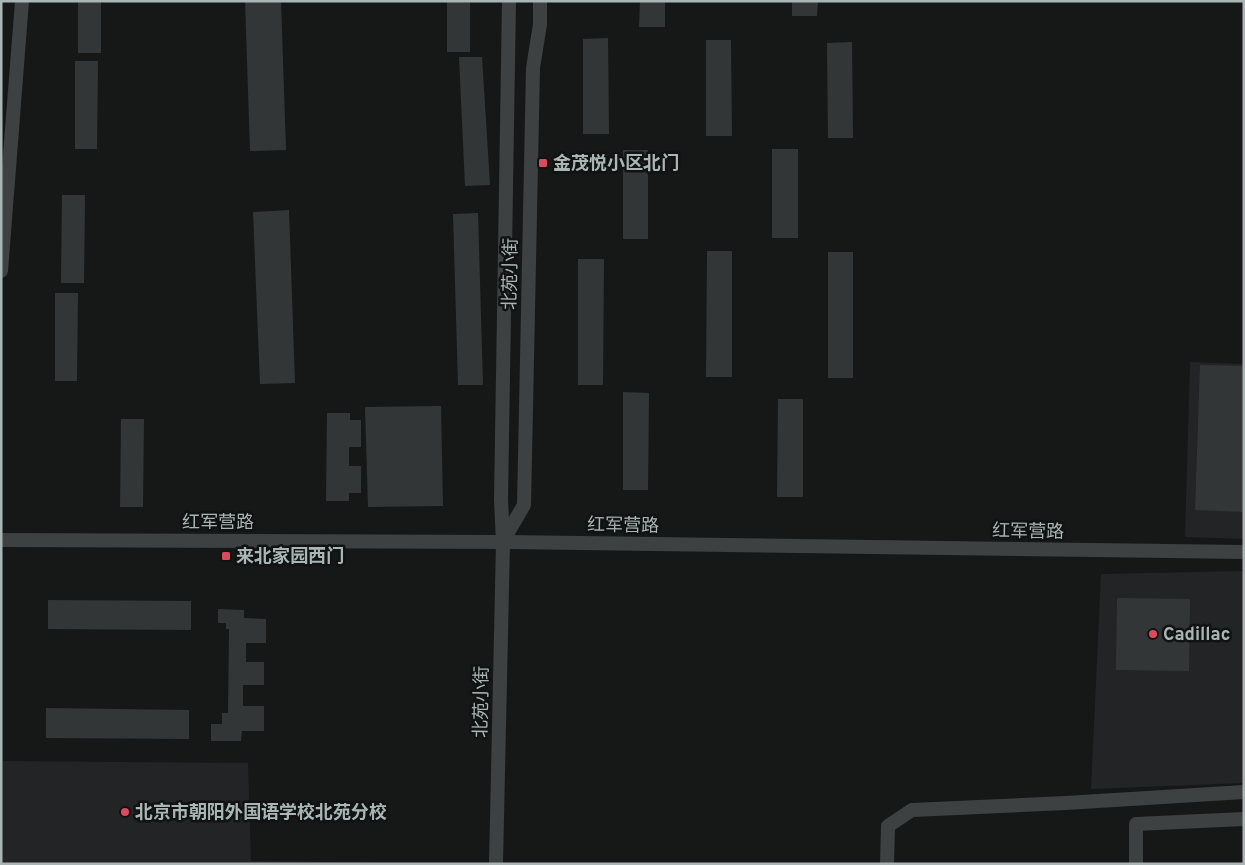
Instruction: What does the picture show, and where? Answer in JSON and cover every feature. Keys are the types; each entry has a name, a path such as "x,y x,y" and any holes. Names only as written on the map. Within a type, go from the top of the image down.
{"street":[{"path":"1,271 22,1"},
{"name":"北苑小街","path":"496,864 503,542 501,500 509,1"},
{"name":"北苑小街","path":"503,542 524,505 533,68 540,24 540,1"},
{"name":"红军营路","path":"1,540 503,542 1244,552"},
{"path":"888,864 888,826 912,810 1066,804 1244,792"},
{"path":"1136,864 1136,824 1244,819"}],"shaded area":[{"path":"1190,362 1244,364 1244,539 1185,537"},
{"path":"1244,571 1244,783 1091,789 1101,574"},
{"name":"北京市朝阳外国语学校北苑分校","path":"1,761 248,763 251,861 474,864 1,864"}],"building":[{"path":"78,1 101,1 101,53 78,53"},
{"path":"245,1 281,1 286,150 250,151"},
{"path":"447,1 470,1 470,52 447,52"},
{"path":"640,1 665,1 665,27 639,27"},
{"path":"792,1 818,1 817,16 792,16"},
{"path":"608,38 609,134 583,134 583,39"},
{"path":"706,40 731,40 732,136 706,136"},
{"path":"852,42 853,138 828,138 827,43"},
{"path":"459,57 482,57 490,185 465,186"},
{"path":"75,61 98,61 97,149 75,149"},
{"path":"772,149 798,149 798,238 772,238"},
{"path":"623,150 648,150 648,239 623,239"},
{"path":"62,195 85,195 84,283 61,283"},
{"path":"289,210 295,383 260,384 253,212"},
{"path":"478,213 483,385 458,385 453,214"},
{"path":"707,251 732,251 732,377 706,377"},
{"path":"828,252 853,252 853,378 828,378"},
{"path":"578,259 604,259 603,385 578,385"},
{"path":"55,293 78,293 77,381 55,381"},
{"path":"1200,365 1244,366 1244,512 1195,510"},
{"path":"623,392 649,393 648,490 623,490"},
{"path":"778,399 803,399 803,497 777,497"},
{"path":"441,406 443,506 368,507 365,407"},
{"path":"327,413 350,413 350,420 361,420 361,447 349,447 349,466 361,466 361,493 349,493 349,501 326,501"},
{"path":"121,419 144,419 143,507 120,507"},
{"name":"Cadillac","path":"1117,598 1190,599 1189,671 1116,670"},
{"path":"48,600 191,601 191,630 48,629"},
{"path":"218,609 244,610 244,618 266,619 266,643 246,643 246,662 264,662 264,685 243,685 243,706 264,706 264,731 242,731 241,741 211,741 211,724 222,724 222,713 228,713 229,629 226,629 226,623 218,623"},
{"path":"46,708 189,710 189,739 46,738"}],"place":[{"name":"金茂悦小区北门","path":"543,163"},
{"name":"来北家园西门","path":"226,556"},
{"name":"Cadillac","path":"1153,634"},
{"name":"北京市朝阳外国语学校北苑分校","path":"125,812"}]}
